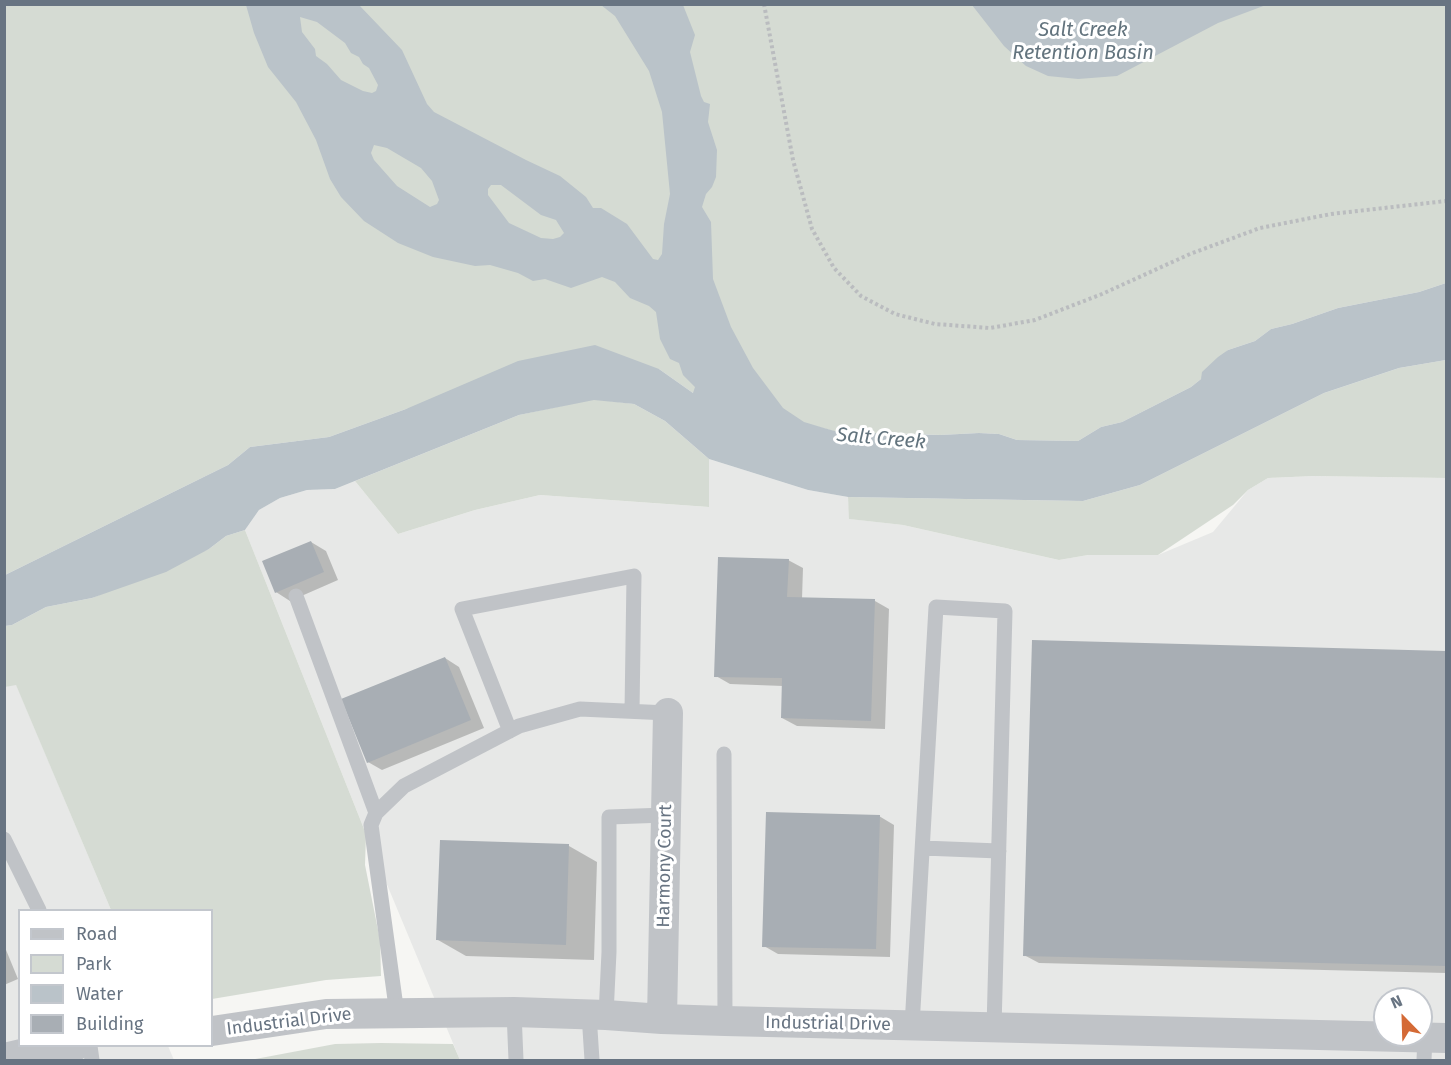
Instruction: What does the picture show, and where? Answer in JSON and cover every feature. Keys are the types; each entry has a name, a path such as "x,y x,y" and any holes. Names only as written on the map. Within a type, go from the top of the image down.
{"street":[{"name":"Harmony Court","path":"662,1019 668,713"},
{"name":"Industrial Drive","path":"213,1031 326,1014 514,1012 1373,1043"},
{"path":"4,1058 42,1049 64,1047"}],"lane":[{"path":"510,731 462,609 634,576 632,711"},
{"path":"296,596 375,813"},
{"path":"912,1026 936,607 1005,610 994,1028"},
{"path":"397,1014 371,825 375,813 404,786 519,726 580,709 668,713"},
{"path":"724,753 725,1021"},
{"path":"592,1060 609,952 609,817 666,815"},
{"path":"4,840 38,909"},
{"path":"923,848 999,851"},
{"path":"514,1012 516,1060"}],"path":[{"path":"764,4 797,179 812,229 834,268 861,296 895,314 935,324 990,328 1035,320 1102,294 1190,254 1260,228 1331,214 1446,201"}],"shaded area":[{"path":"709,459 808,490 848,497 850,519 903,525 1059,560 1088,555 1158,555 1213,532 1248,490 1268,478 1314,476 1446,478 1446,1060 460,1060 366,834 245,530 259,510 280,498 307,490 335,489 355,481 398,534 475,510 540,495 708,507"},
{"path":"16,684 111,909 18,909 18,1047 168,1047 174,1060 5,1060 4,687"}],"green space":[{"path":"5,5 1446,5 1446,283 1419,292 1338,308 1271,329 1255,341 1228,350 1191,387 1122,422 1101,427 1078,441 1017,440 999,434 979,433 940,435 886,433 863,439 693,393 659,369 406,409 329,437 250,447 228,465 5,575"},
{"path":"1446,360 1446,478 1314,476 1268,478 1248,490 1233,505 1158,555 1088,555 1059,560 903,525 849,519 848,497 1083,501 1140,485 1324,393 1399,368"},
{"path":"594,399 634,404 665,421 709,459 709,507 540,495 475,510 398,534 355,481 519,415"},
{"path":"245,530 366,834 365,865 380,940 381,976 326,980 213,999 213,909 111,909 16,685 5,687 5,626 12,625 46,607 92,598 209,549 226,536"},
{"path":"335,1044 453,1044 460,1060 250,1060"}],"water":[{"name":"Salt Creek","path":"246,5 359,5 402,50 427,104 434,112 560,176 586,197 593,208 601,208 627,224 653,259 658,260 662,254 664,224 670,194 662,112 649,71 615,16 601,5 683,5 695,35 690,52 701,96 704,102 710,104 708,122 717,150 716,177 706,194 702,207 711,222 713,279 731,327 753,368 783,408 804,422 863,439 872,433 940,435 979,433 999,434 1017,440 1078,441 1101,427 1122,422 1191,387 1201,379 1202,372 1218,357 1228,350 1255,341 1271,329 1338,308 1419,292 1446,283 1446,360 1399,368 1324,393 1140,485 1083,501 848,497 808,490 709,459 665,421 634,404 594,400 519,415 335,489 307,490 280,498 259,510 245,530 226,536 209,549 166,572 92,598 46,607 12,625 5,626 5,575 228,465 250,447 329,437 406,409 518,361 595,345 659,369 693,393 695,387 683,375 679,363 670,359 660,339 656,312 649,306 630,298 615,282 602,277 571,288 545,279 533,281 518,273 490,265 475,266 433,257 398,243 364,221 341,197 330,179 316,140 296,102 268,67 254,33","holes":["300,17 317,22 345,43 351,53 359,57 369,68 378,85 376,91 372,93 363,91 341,80 327,64 316,56 315,49 302,32","374,145 387,148 421,168 432,181 439,200 437,204 430,207 397,186 374,160 371,153","491,185 501,185 541,215 556,220 564,233 553,239 541,238 509,223 488,195"]},
{"name":"Salt Creek Retention Basin","path":"972,5 1266,5 1218,23 1117,76 1078,79 1048,76 1026,66 1004,46"}],"building":[{"path":"311,541 324,572 275,593 262,561"},
{"path":"718,557 789,559 787,597 875,599 871,721 781,718 782,678 714,677"},
{"path":"1032,640 1446,651 1446,966 1023,956"},
{"path":"445,657 471,720 367,763 341,699"},
{"path":"766,812 880,815 876,949 762,947"},
{"path":"440,840 569,844 566,945 436,940"}]}
